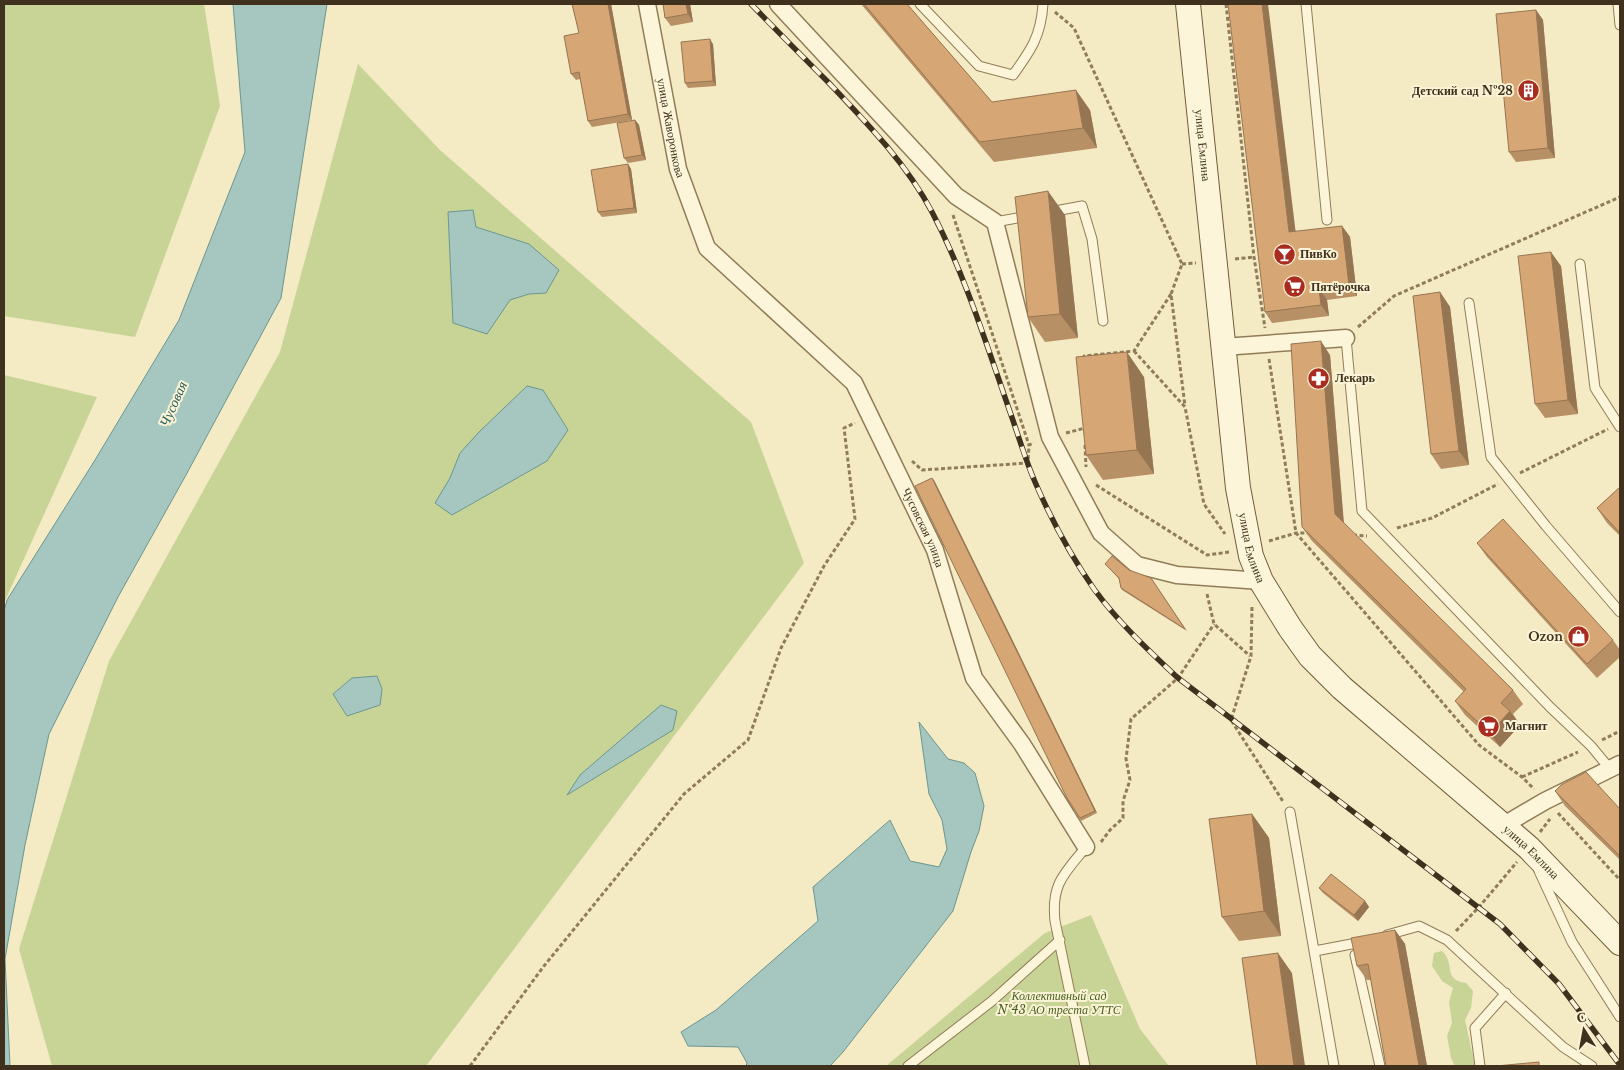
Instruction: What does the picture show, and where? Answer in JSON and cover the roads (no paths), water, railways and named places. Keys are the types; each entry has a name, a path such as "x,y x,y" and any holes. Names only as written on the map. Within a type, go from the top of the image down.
{"street":[{"name":"улица Жаворонкова","path":"647,4 678,169 707,248"},
{"name":"улица Емлина","path":"1188,4 1238,488 1254,581 1310,656 1342,688 1504,825 1529,848 1620,943"},
{"path":"783,5 956,196 995,222 1050,437 1101,534 1137,565 1177,575 1254,581"},
{"name":"Чусовская улица","path":"707,248 854,383 935,550 974,678 1022,744 1086,847"},
{"path":"1223,347 1346,338"},
{"path":"1504,825 1545,801 1615,766"}],"lane":[{"path":"920,4 978,66 1013,76 1032,48 1042,19 1042,4"},
{"path":"1306,4 1326,220"},
{"path":"1618,4 1620,25"},
{"path":"995,222 1082,206 1092,239 1103,321"},
{"path":"1580,264 1595,388 1620,427"},
{"path":"1469,303 1491,457 1546,526 1620,612"},
{"path":"1346,338 1362,510 1550,707 1615,766"},
{"path":"1290,812 1334,1066"},
{"path":"1085,1066 1055,921 1054,906 1059,880 1086,847"},
{"path":"1529,848 1572,942 1620,1017"},
{"path":"1381,937 1419,926 1447,940 1563,1047 1592,1066"},
{"path":"908,1066 992,1001 1060,940"},
{"path":"1315,951 1372,940"},
{"path":"1353,945 1380,1066"},
{"path":"1480,1066 1475,1028 1506,994"}],"water":[{"name":"Чусовая","path":"233,4 327,4 281,298 118,597 49,734 25,845 5,959 10,1066 4,1066 4,611 7,600 95,460 179,320 245,152"},
{"path":"473,210 476,227 529,244 559,270 546,293 529,294 510,300 487,334 453,323 448,212"},
{"path":"527,386 543,390 568,430 547,461 452,515 435,503 450,478 460,453"},
{"path":"377,676 382,689 380,705 347,716 333,694 352,678"},
{"path":"661,705 677,711 673,730 567,795 580,775"},
{"path":"919,722 948,759 964,763 975,773 984,806 979,831 953,911 830,1066 746,1066 747,1063 738,1047 688,1046 681,1032 716,1010 818,921 813,887 890,820 910,861 939,867 947,849 942,820 929,794"}],"railway":[{"path":"751,4 871,128 898,160 922,194 944,236 965,285 1041,496 1069,550 1103,601 1134,635 1178,678 1500,924 1559,984 1620,1065"}],"place":[{"name":"Детский сад №28","path":"1529,91"},
{"name":"ПивКо","path":"1284,254"},
{"name":"Пятёрочка","path":"1295,287"},
{"name":"Лекарь","path":"1319,378"},
{"name":"Ozon","path":"1579,637"},
{"name":"Магнит","path":"1489,726"}],"park label":[{"name":"Коллективный сад №43 АО треста УТТС","path":"1059,1003"}]}
